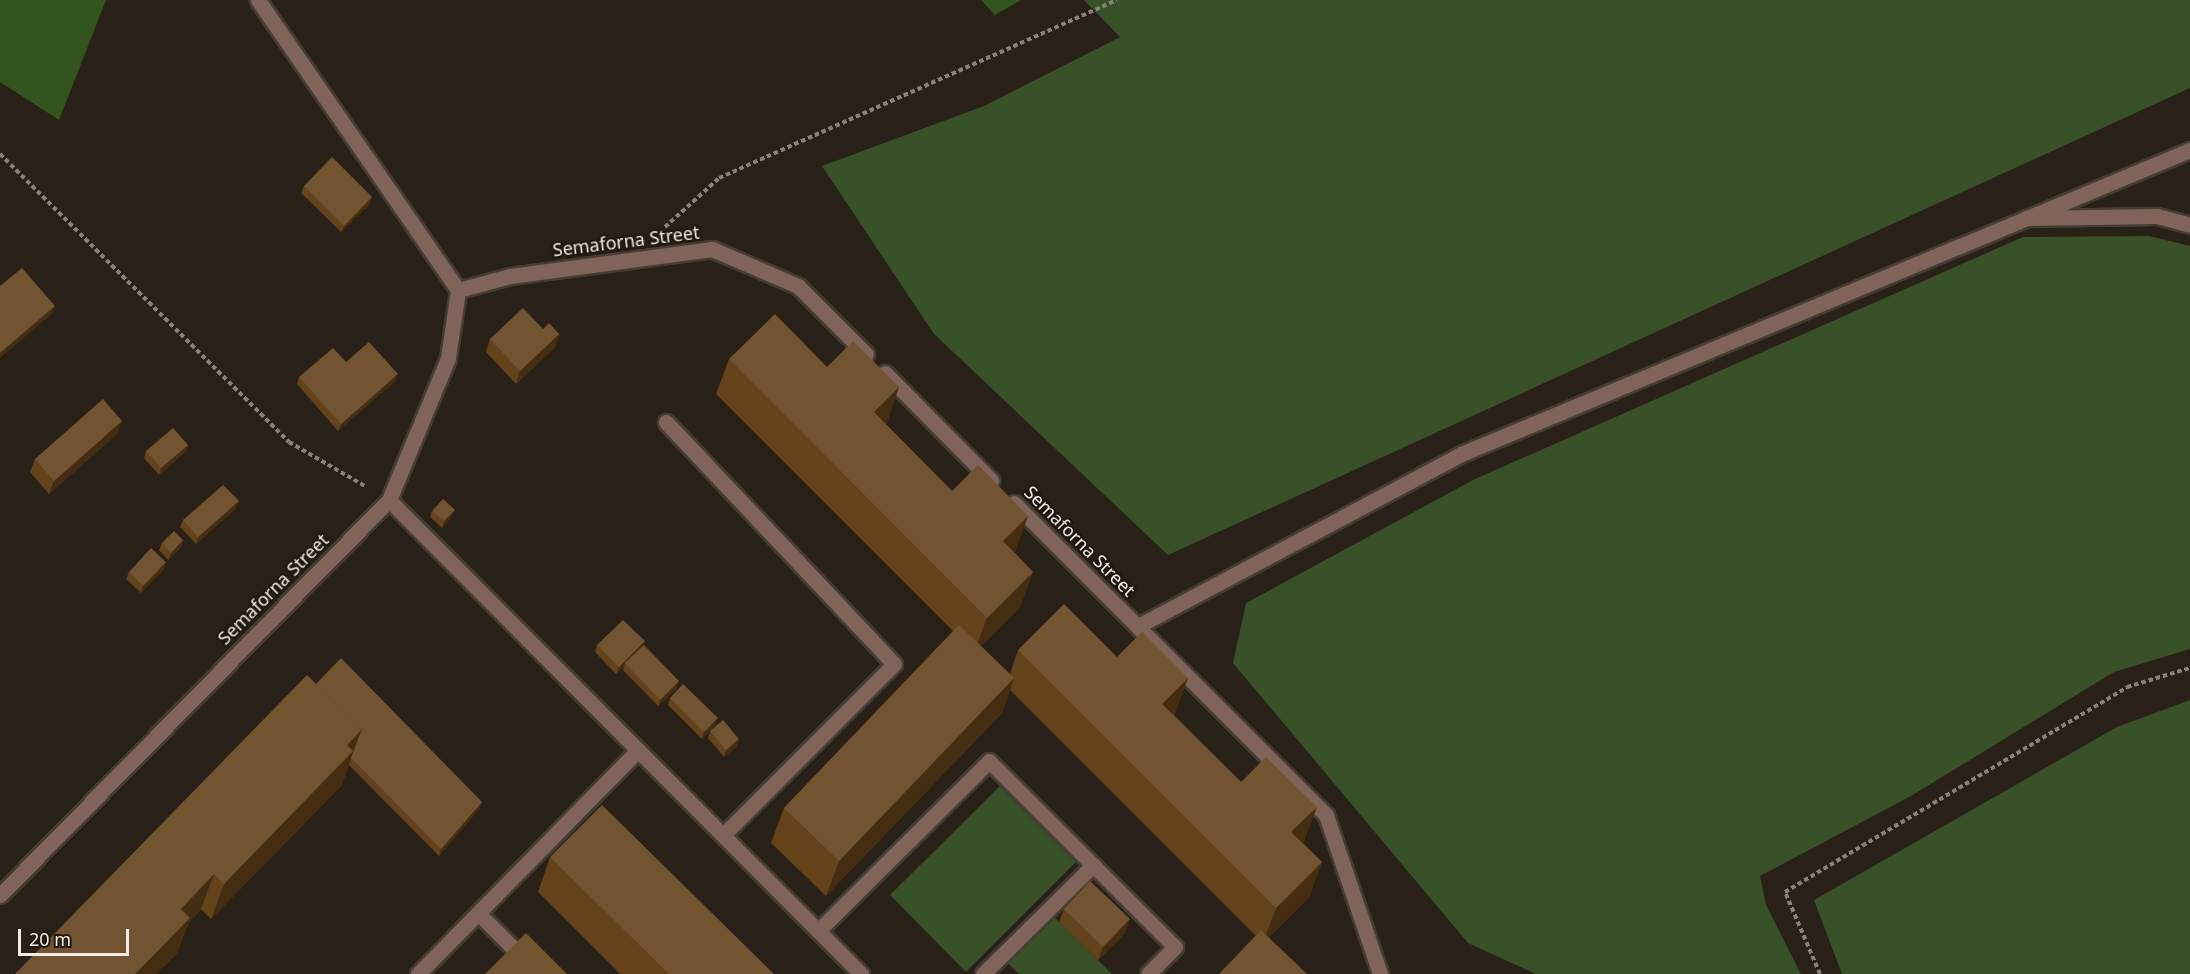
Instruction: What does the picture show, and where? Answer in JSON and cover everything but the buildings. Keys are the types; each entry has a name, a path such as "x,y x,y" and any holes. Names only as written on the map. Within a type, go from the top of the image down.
{"street":[{"path":"258,0 458,290"},
{"path":"1138,626 1461,453 2017,218 2190,150"},
{"path":"2017,218 2157,216 2190,225"},
{"name":"Semaforna Street","path":"0,895 389,500 448,358 458,290 632,258 712,249 798,286 1326,815 1380,974"},
{"path":"666,422 894,664 724,834"},
{"path":"389,500 861,974"},
{"path":"418,974 638,750"},
{"path":"818,931 989,761 1175,947 1148,974"},
{"path":"983,974 1093,865"},
{"path":"478,913 539,974"}],"path":[{"path":"632,258 719,178 1117,0"},
{"path":"0,154 289,442 389,500"},
{"path":"1820,974 1785,892 2127,687 2190,668"}],"green space":[{"path":"0,0 106,0 59,120 0,82"},
{"path":"981,0 1021,0 995,15"},
{"path":"1084,0 2190,0 2190,88 1168,555 934,334 822,166 984,106 1120,37"},
{"path":"2149,236 2190,246 2190,649 2114,672 1911,796 1760,876 1766,905 1801,974 1536,974 1468,943 1233,663 1246,603 1473,480 2023,237"},
{"path":"2190,700 2190,974 1842,974 1814,900 2117,727"},
{"path":"1000,786 1076,862 966,972 890,895"},
{"path":"1052,915 1112,974 1019,974 1006,961"}]}
